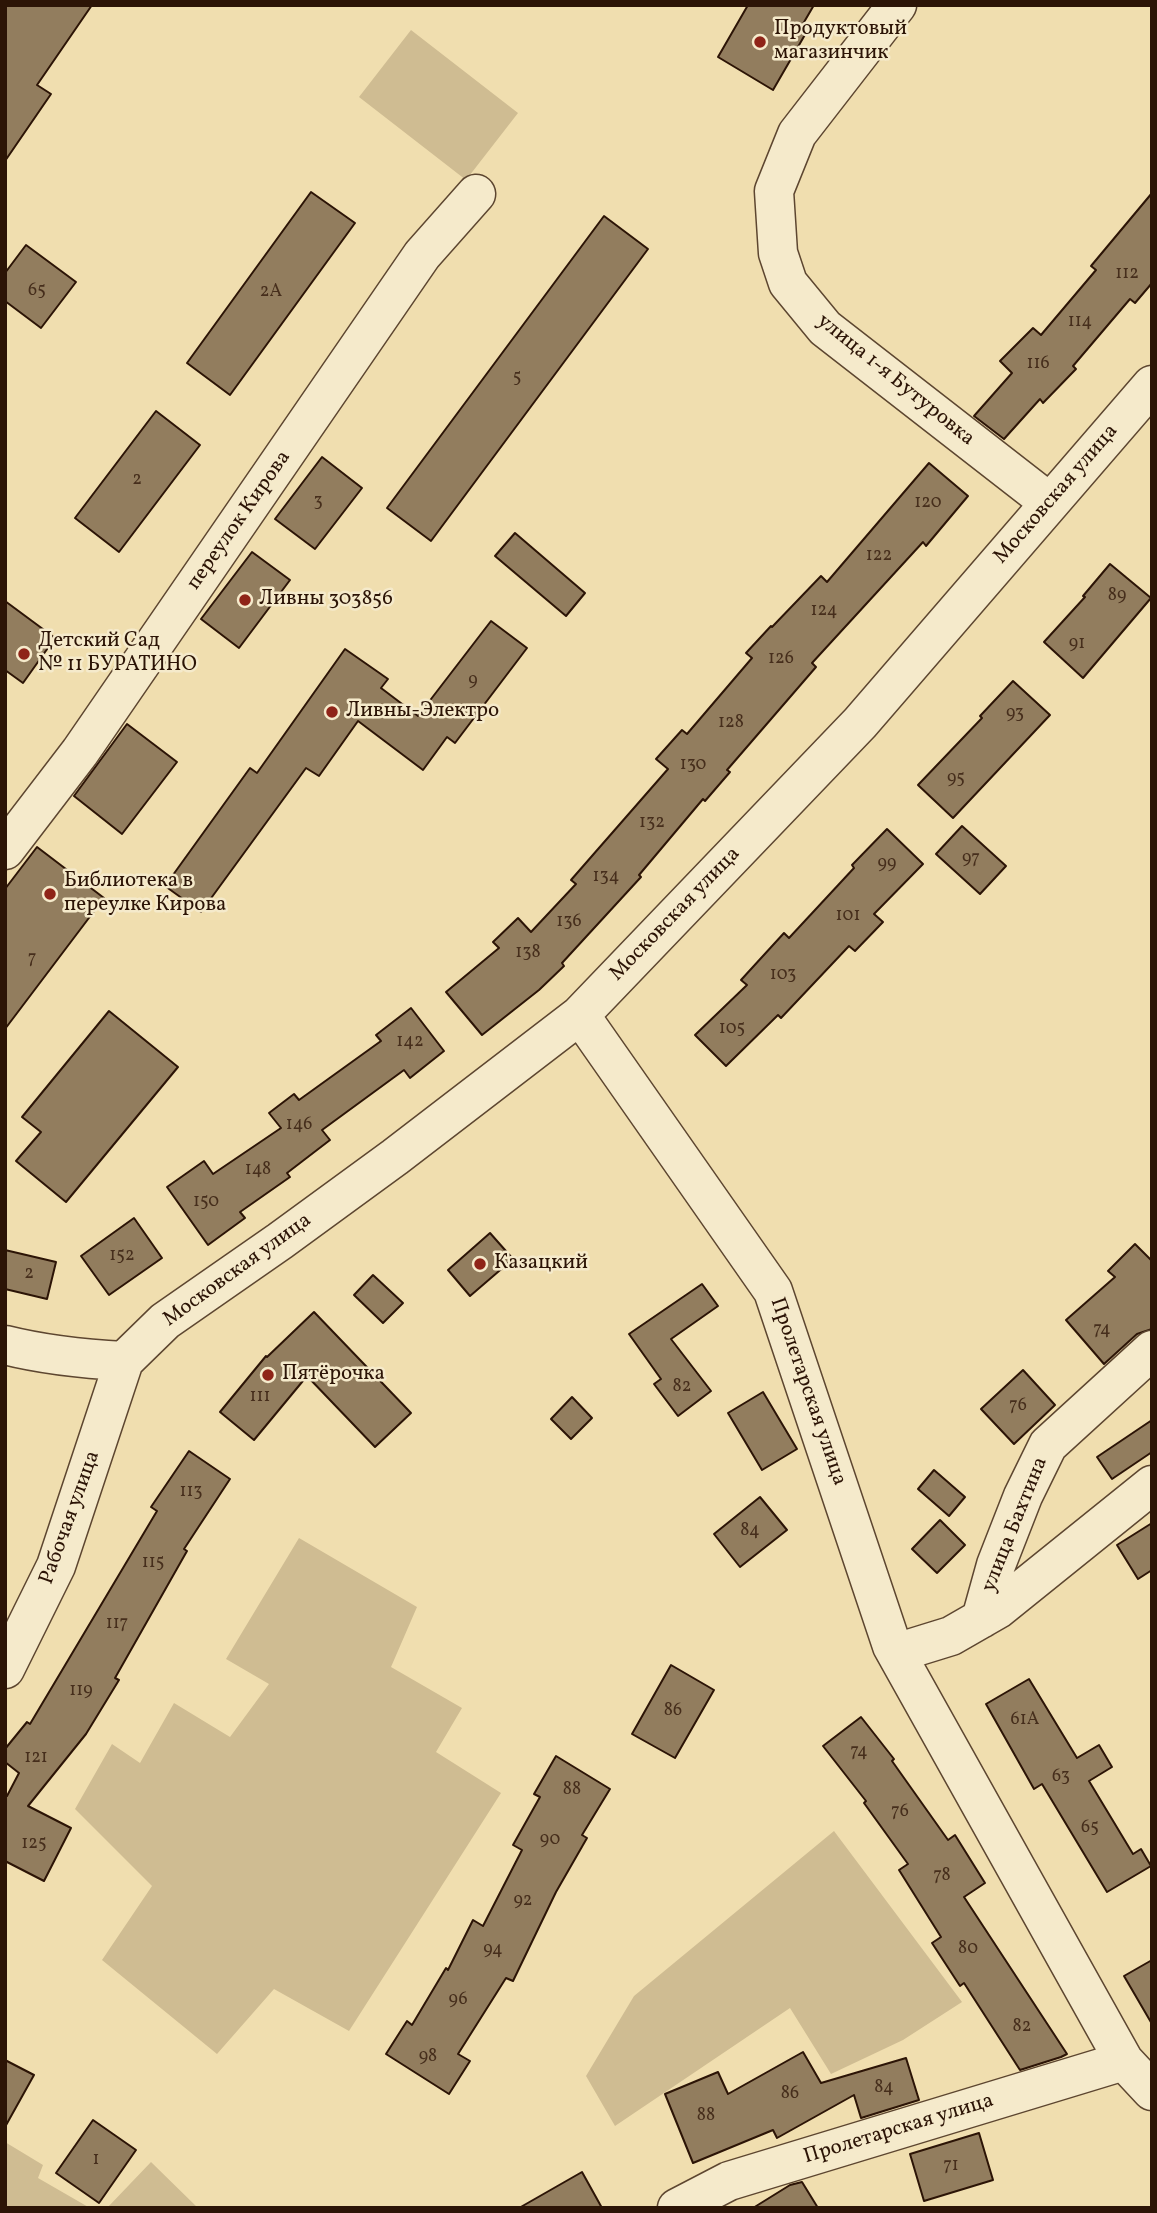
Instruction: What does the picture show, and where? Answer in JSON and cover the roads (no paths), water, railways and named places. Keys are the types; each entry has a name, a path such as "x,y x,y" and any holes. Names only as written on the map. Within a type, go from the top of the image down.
{"street":[{"name":"улица 1-я Бутуровка","path":"897,5 797,134 774,191 778,253 788,283 825,328 869,365 1050,503"},
{"name":"переулок Кирова","path":"5,850 80,752 422,255 476,194"},
{"name":"Московская улица","path":"124,1361 165,1321 395,1157 580,1015 860,723 1152,385"},
{"name":"Пролетарская улица","path":"580,1015 773,1291 896,1653 1124,2061 1152,2091"},
{"path":"5,1345 34,1352 124,1361"},
{"name":"улица Бахтина","path":"981,1619 996,1565 1023,1496 1048,1445 1152,1350"},
{"name":"Рабочая улица","path":"5,1670 56,1566 124,1361"},
{"path":"896,1653 951,1636 1009,1602 1152,1485"},
{"name":"Пролетарская улица","path":"677,2208 729,2182 1124,2061"}],"place":[{"name":"Продуктовый магазинчик","path":"760,42"},
{"name":"Ливны 303856","path":"245,600"},
{"name":"Детский Сад № 11 БУРАТИНО","path":"24,654"},
{"name":"Ливны-Электро","path":"332,712"},
{"name":"Библиотека в переулке Кирова","path":"50,894"},
{"name":"Казацкий","path":"480,1264"},
{"name":"Пятёрочка","path":"268,1375"}]}
